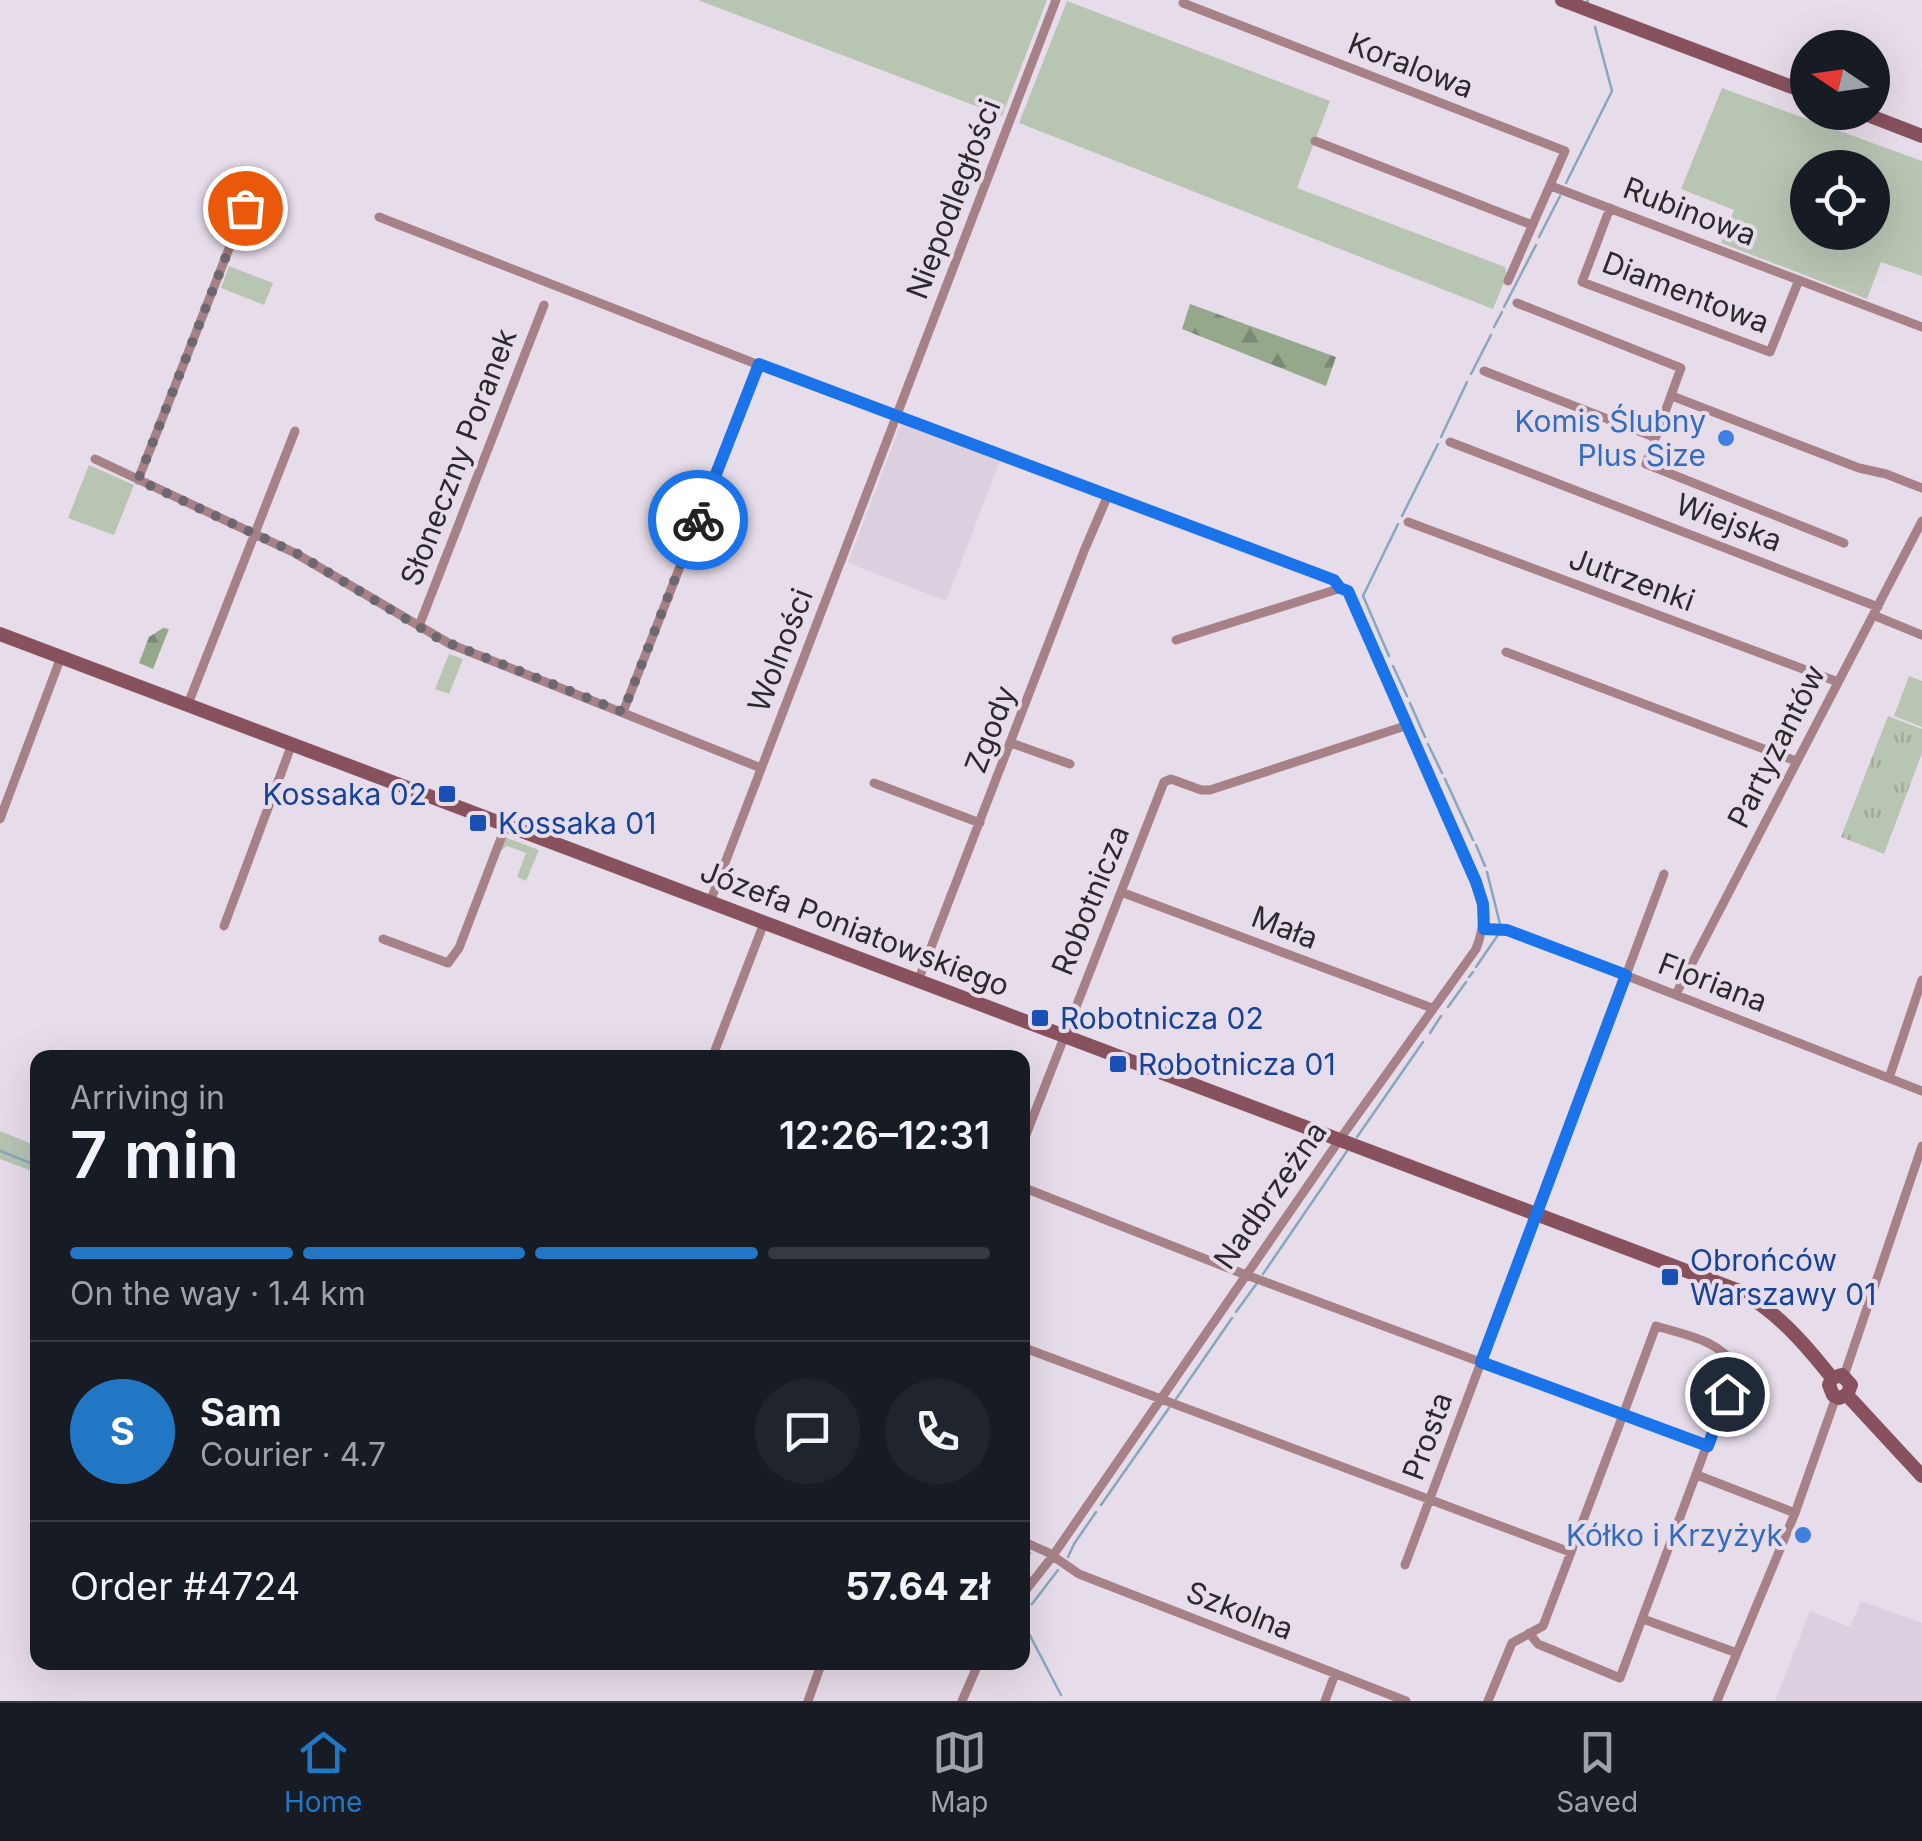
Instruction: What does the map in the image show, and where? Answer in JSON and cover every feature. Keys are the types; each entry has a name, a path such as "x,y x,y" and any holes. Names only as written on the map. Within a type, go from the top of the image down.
{"street":[{"name":"Niepodległości","path":"896,416 1056,0"},
{"path":"1562,0 1790,86"},
{"name":"Koralowa","path":"1182,4 1565,151 1551,186"},
{"path":"1890,124 1922,136"},
{"path":"1315,141 1532,225"},
{"path":"1508,282 1551,186"},
{"name":"Rubinowa","path":"1551,186 1922,328"},
{"path":"138,480 245,208"},
{"name":"Diamentowa","path":"1610,208 1582,282 1770,352 1798,280"},
{"path":"379,217 1334,580 1343,589 1408,725 1476,882 1483,904 1484,929"},
{"path":"1517,302 1681,368 1646,464 1844,543"},
{"name":"Słoneczny Poranek","path":"418,626 544,306"},
{"path":"623,712 759,364"},
{"path":"1484,372 1654,437"},
{"path":"1672,396 1922,488"},
{"name":"Wolności","path":"710,902 896,416"},
{"path":"188,704 295,431"},
{"name":"Wiejska","path":"1450,442 1875,611 1922,635"},
{"path":"94,459 296,553 462,649 761,768"},
{"name":"Zgody","path":"918,981 1108,495"},
{"name":"Partyzantów","path":"1676,994 1922,521"},
{"name":"Jutrzenki","path":"1408,522 1838,682"},
{"path":"1176,640 1343,589"},
{"name":"Józefa Poniatowskiego","path":"0,634 1340,1138 1752,1298 1838,1377"},
{"path":"1506,652 1796,762"},
{"path":"0,819 61,657"},
{"name":"Robotnicza","path":"1030,1124 1162,786 1171,779 1210,790 1408,725"},
{"path":"1011,743 1070,764"},
{"path":"224,926 292,744"},
{"path":"874,783 980,823"},
{"path":"382,939 448,962 460,948 506,825"},
{"name":"Prosta","path":"1405,1565 1664,874"},
{"name":"Mała","path":"1120,892 1432,1008"},
{"path":"715,1050 764,923"},
{"name":"Floriana","path":"1484,929 1501,929 1626,975 1922,1091"},
{"name":"Nadbrzeżna","path":"1030,1585 1476,948 1484,929"},
{"path":"1889,1078 1922,980"},
{"path":"1717,1701 1842,1396 1851,1385 1838,1377 1922,1146"},
{"path":"1030,1190 1246,1275 1708,1446"},
{"path":"1488,1701 1510,1646 1529,1633 1543,1626 1656,1326 1715,1345 1728,1354 1736,1368 1620,1678 1538,1644 1529,1633"},
{"path":"1030,1349 1570,1552"},
{"path":"1842,1396 1922,1476"},
{"path":"1697,1476 1795,1513"},
{"name":"Szkolna","path":"1030,1545 1079,1574 1406,1701"},
{"path":"1642,1619 1737,1653"},
{"path":"808,1701 819,1670"},
{"path":"962,1701 976,1670"},
{"path":"1326,1701 1336,1674"}],"shaded area":[{"path":"902,421 1001,458 946,601 848,563"},
{"path":"1861,1601 1922,1623 1922,1701 1775,1701 1810,1611 1850,1627"}],"green space":[{"path":"698,0 1047,0 1002,116"},
{"path":"1067,1 1330,101 1297,188 1505,267 1507,275 1493,309 1019,123"},
{"path":"1722,88 1790,113 1790,130 1837,130 1922,161 1922,276 1881,262 1867,299 1721,243 1734,210 1681,189"},
{"path":"229,266 273,283 264,305 221,288"},
{"path":"1190,304 1336,357 1326,386 1182,329"},
{"path":"89,465 134,485 114,535 68,518"},
{"path":"163,628 169,629 153,669 139,663 149,637"},
{"path":"449,654 463,659 449,694 435,689"},
{"path":"1909,676 1922,681 1922,727 1894,716"},
{"path":"1888,716 1922,729 1922,753 1884,854 1841,837"},
{"path":"505,837 539,850 526,881 517,877 526,853 507,846 500,851"},
{"path":"0,1131 30,1143 30,1170 0,1159"}],"waterway":[{"path":"1566,183 1612,91 1595,27"},
{"path":"1539,237 1560,196"},
{"path":"1504,307 1536,245"},
{"path":"1494,327 1502,312"},
{"path":"1471,374 1491,335"},
{"path":"1441,437 1467,382"},
{"path":"1402,516 1438,444"},
{"path":"1389,656 1363,596 1398,524"},
{"path":"1393,666 1407,696"},
{"path":"1410,703 1425,737"},
{"path":"1428,744 1442,773"},
{"path":"1445,779 1473,840"},
{"path":"1476,845 1485,866"},
{"path":"1487,872 1500,924"},
{"path":"1476,967 1500,932"},
{"path":"1469,977 1473,972"},
{"path":"1448,1007 1466,982"},
{"path":"1430,1033 1441,1016"},
{"path":"1357,1137 1423,1042"},
{"path":"0,1151 30,1163"},
{"path":"1263,1274 1347,1151"},
{"path":"1236,1312 1257,1283"},
{"path":"1176,1399 1232,1318"},
{"path":"1101,1505 1169,1408"},
{"path":"1068,1557 1096,1512"},
{"path":"1032,1604 1058,1570"},
{"path":"1030,1636 1061,1695"}],"way so far":[{"path":"245,208 138,480 296,553 441,640 623,712 698,520"}],"place":[{"name":"Komis Ślubny Plus Size","path":"1726,438"},
{"name":"Kossaka 02","path":"447,794"},
{"name":"Kossaka 01","path":"478,823"},
{"name":"Robotnicza 02","path":"1040,1018"},
{"name":"Robotnicza 01","path":"1118,1064"},
{"name":"Obrońców Warszawy 01","path":"1670,1277"},
{"name":"Kółko i Krzyżyk","path":"1803,1535"}],"route":[{"path":"698,520 759,364 1334,580 1346,589 1476,882 1483,904 1484,929 1507,930 1626,975 1481,1362 1708,1446 1727,1394"}]}
